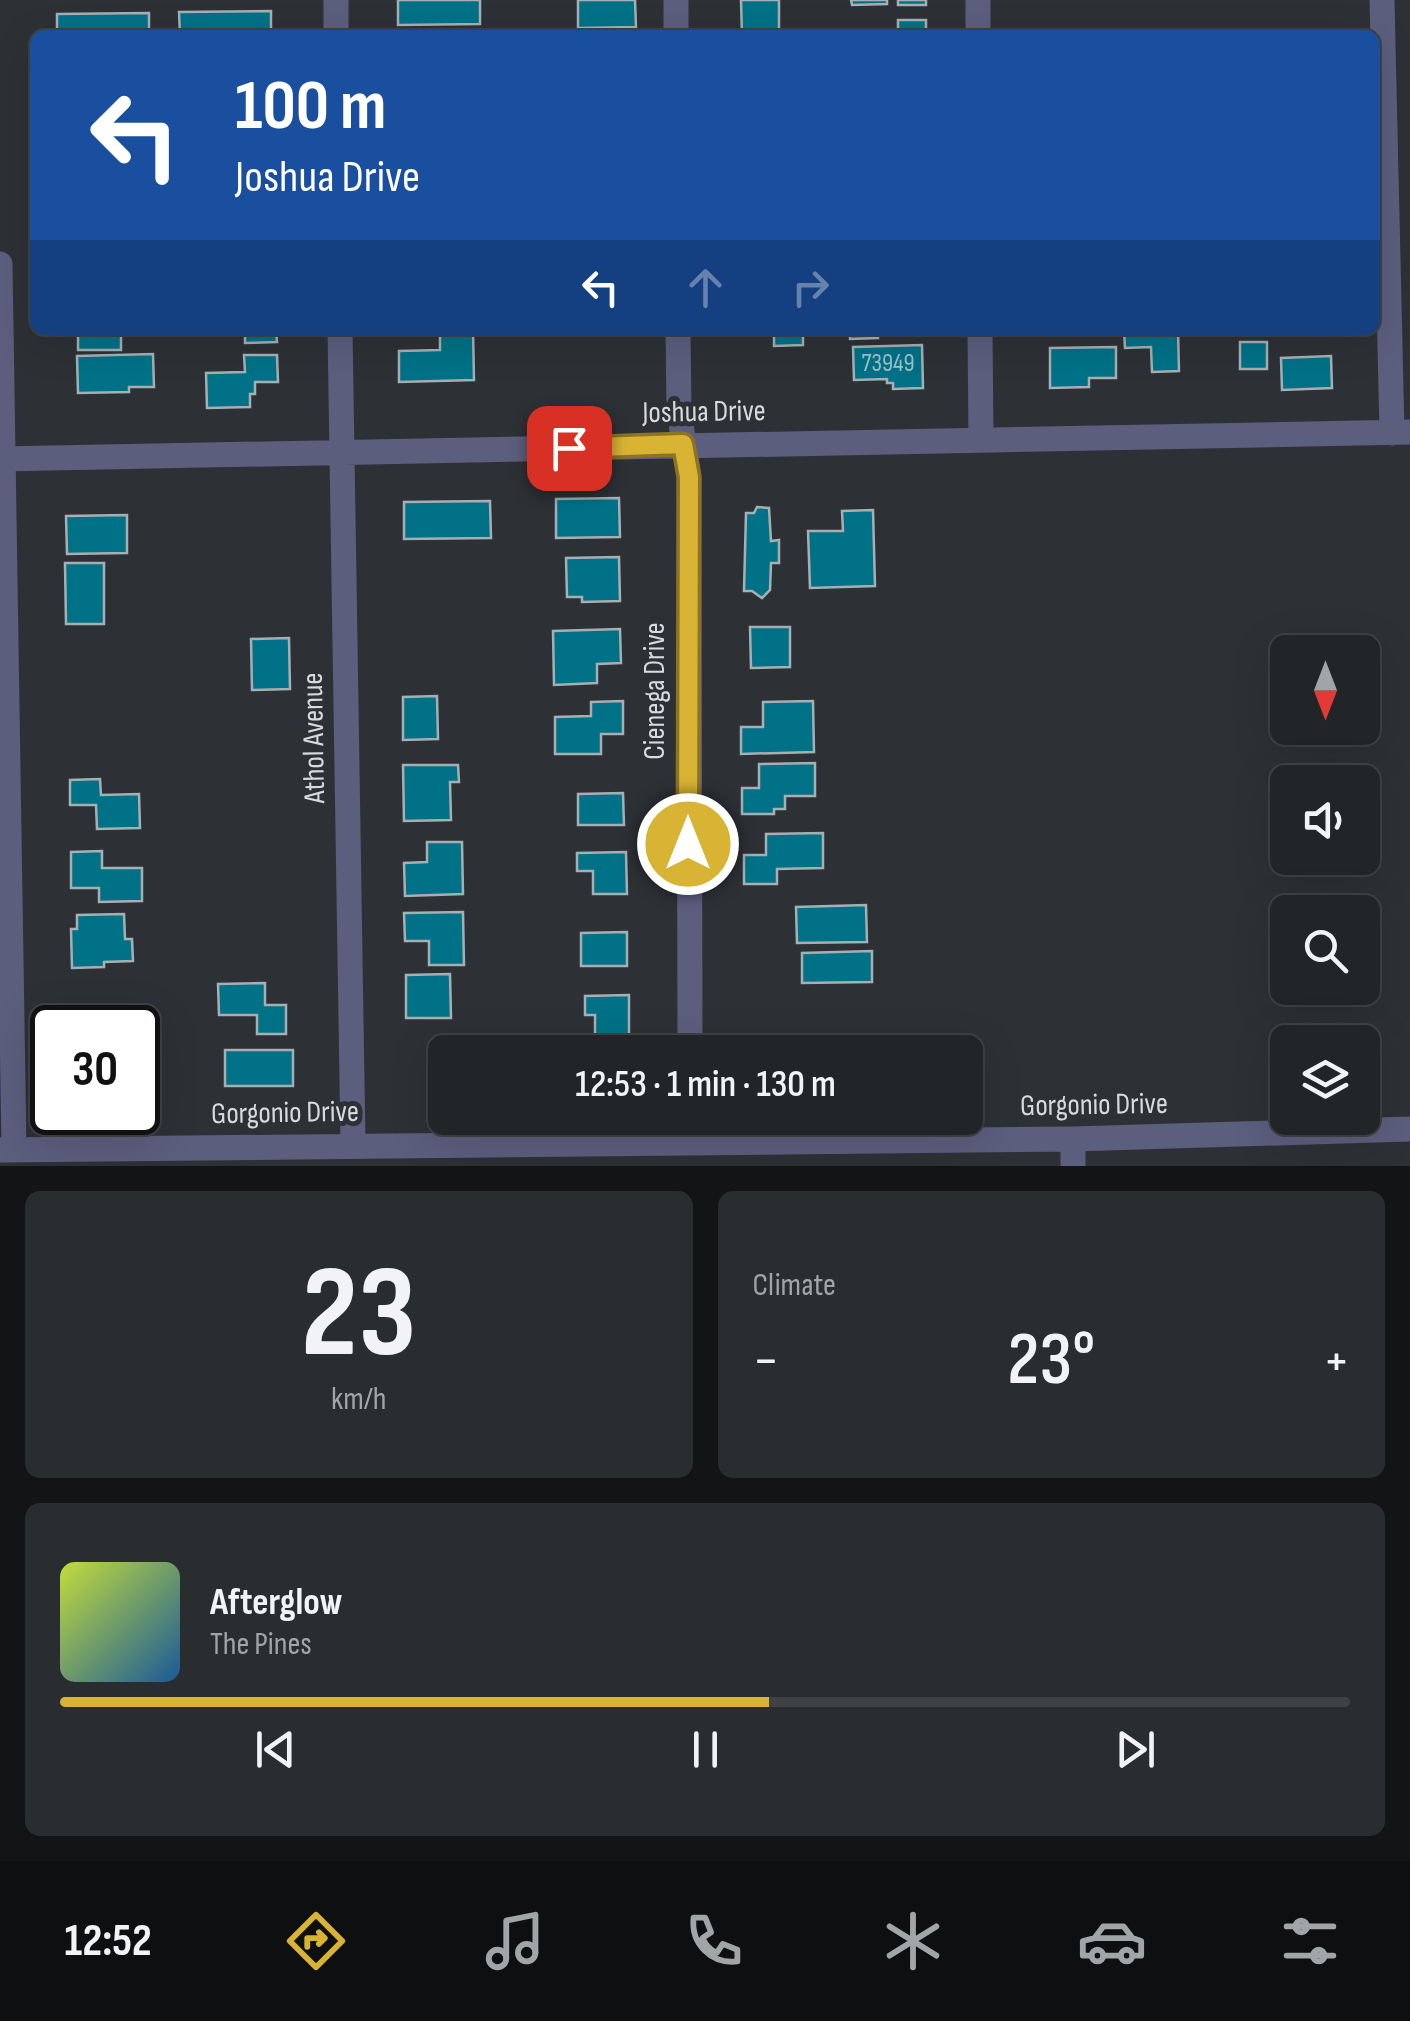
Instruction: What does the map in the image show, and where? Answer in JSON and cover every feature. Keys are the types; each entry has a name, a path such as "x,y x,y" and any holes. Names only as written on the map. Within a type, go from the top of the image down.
{"street":[{"path":"336,0 336,30"},
{"path":"676,0 676,30"},
{"path":"978,0 978,30"},
{"path":"1382,0 1401,433"},
{"path":"0,264 7,1150"},
{"name":"Athol Avenue","path":"340,335 353,1144"},
{"name":"Cienega Drive","path":"678,335 678,411 689,477 690,1035"},
{"path":"980,335 981,439"},
{"name":"Joshua Drive","path":"1,460 1401,433"},
{"name":"Gorgonio Drive","path":"904,1135 1074,1139 1410,1129"},
{"name":"Gorgonio Drive","path":"7,1150 353,1144 570,1135"},
{"path":"1073,1166 1074,1139"}],"building":[{"path":"398,0 480,0 480,24 398,25"},
{"path":"578,0 635,0 636,27 578,28"},
{"path":"741,0 779,0 779,30 742,30"},
{"path":"851,0 887,0 887,4 852,5"},
{"path":"898,0 926,0 926,5 898,5"},
{"path":"271,11 271,30 180,30 179,12"},
{"path":"149,13 149,30 57,30 57,14"},
{"path":"898,20 926,20 926,30 865,30 898,29"},
{"path":"78,335 121,335 121,350 78,350"},
{"path":"245,335 276,335 277,342 245,343"},
{"path":"440,335 473,335 474,380 399,382 399,351 440,350"},
{"path":"774,335 803,335 803,345 774,346"},
{"path":"850,335 878,335 878,338 850,339"},
{"path":"1124,335 1178,335 1179,371 1152,372 1151,347 1125,348"},
{"path":"1240,342 1267,342 1267,369 1240,369"},
{"path":"922,345 923,388 893,389 893,383 887,383 887,379 854,380 853,347"},
{"path":"1116,347 1116,378 1089,378 1089,387 1050,388 1050,348"},
{"path":"153,354 154,387 129,387 129,392 78,393 77,356"},
{"path":"244,355 277,355 278,382 255,382 250,407 207,408 206,373 245,372"},
{"path":"1331,356 1332,388 1282,390 1281,358"},
{"path":"619,498 620,537 556,538 556,499"},
{"path":"490,501 491,538 404,539 404,502"},
{"path":"757,507 769,508 771,541 779,540 779,563 771,563 770,590 762,598 744,591 746,513 754,513"},
{"path":"873,510 875,586 810,588 808,531 843,531 842,511"},
{"path":"127,515 127,553 67,554 66,516"},
{"path":"619,557 620,601 582,602 582,597 567,597 566,558"},
{"path":"65,563 104,563 104,624 66,624"},
{"path":"750,627 790,627 790,667 751,668"},
{"path":"620,629 621,663 597,664 597,683 554,685 553,631"},
{"path":"289,638 290,689 252,690 251,639"},
{"path":"437,696 438,739 403,740 403,697"},
{"path":"623,701 623,734 601,734 601,754 555,754 555,717 591,716 591,702"},
{"path":"813,701 814,752 741,754 741,727 763,727 763,702"},
{"path":"815,763 815,796 785,796 785,809 774,809 774,814 742,814 742,788 759,788 759,764"},
{"path":"403,765 458,765 459,782 450,782 451,820 404,821"},
{"path":"100,779 101,795 139,794 140,828 97,829 96,805 70,805 70,780"},
{"path":"623,793 624,825 578,825 578,794"},
{"path":"823,833 823,868 777,869 777,884 744,884 744,855 766,855 766,834"},
{"path":"427,842 462,842 463,894 405,896 404,863 427,862"},
{"path":"102,851 102,868 142,868 142,901 99,902 99,888 71,888 71,852"},
{"path":"626,852 627,894 593,894 593,871 577,871 577,853"},
{"path":"866,905 867,942 797,943 796,907"},
{"path":"463,912 464,965 429,965 429,941 405,941 404,913"},
{"path":"124,914 125,939 132,939 133,961 72,968 71,929 77,929 77,915"},
{"path":"627,932 627,966 581,966 581,933"},
{"path":"872,951 872,982 802,983 802,953"},
{"path":"450,974 451,1018 406,1018 406,975"},
{"path":"265,983 265,1005 286,1005 286,1034 257,1034 257,1015 219,1015 218,984"},
{"path":"629,995 629,1035 595,1035 595,1015 585,1015 585,996"},
{"path":"225,1050 293,1050 293,1086 225,1086"}],"route":[{"path":"569,448 683,444 689,477 688,844"}]}
